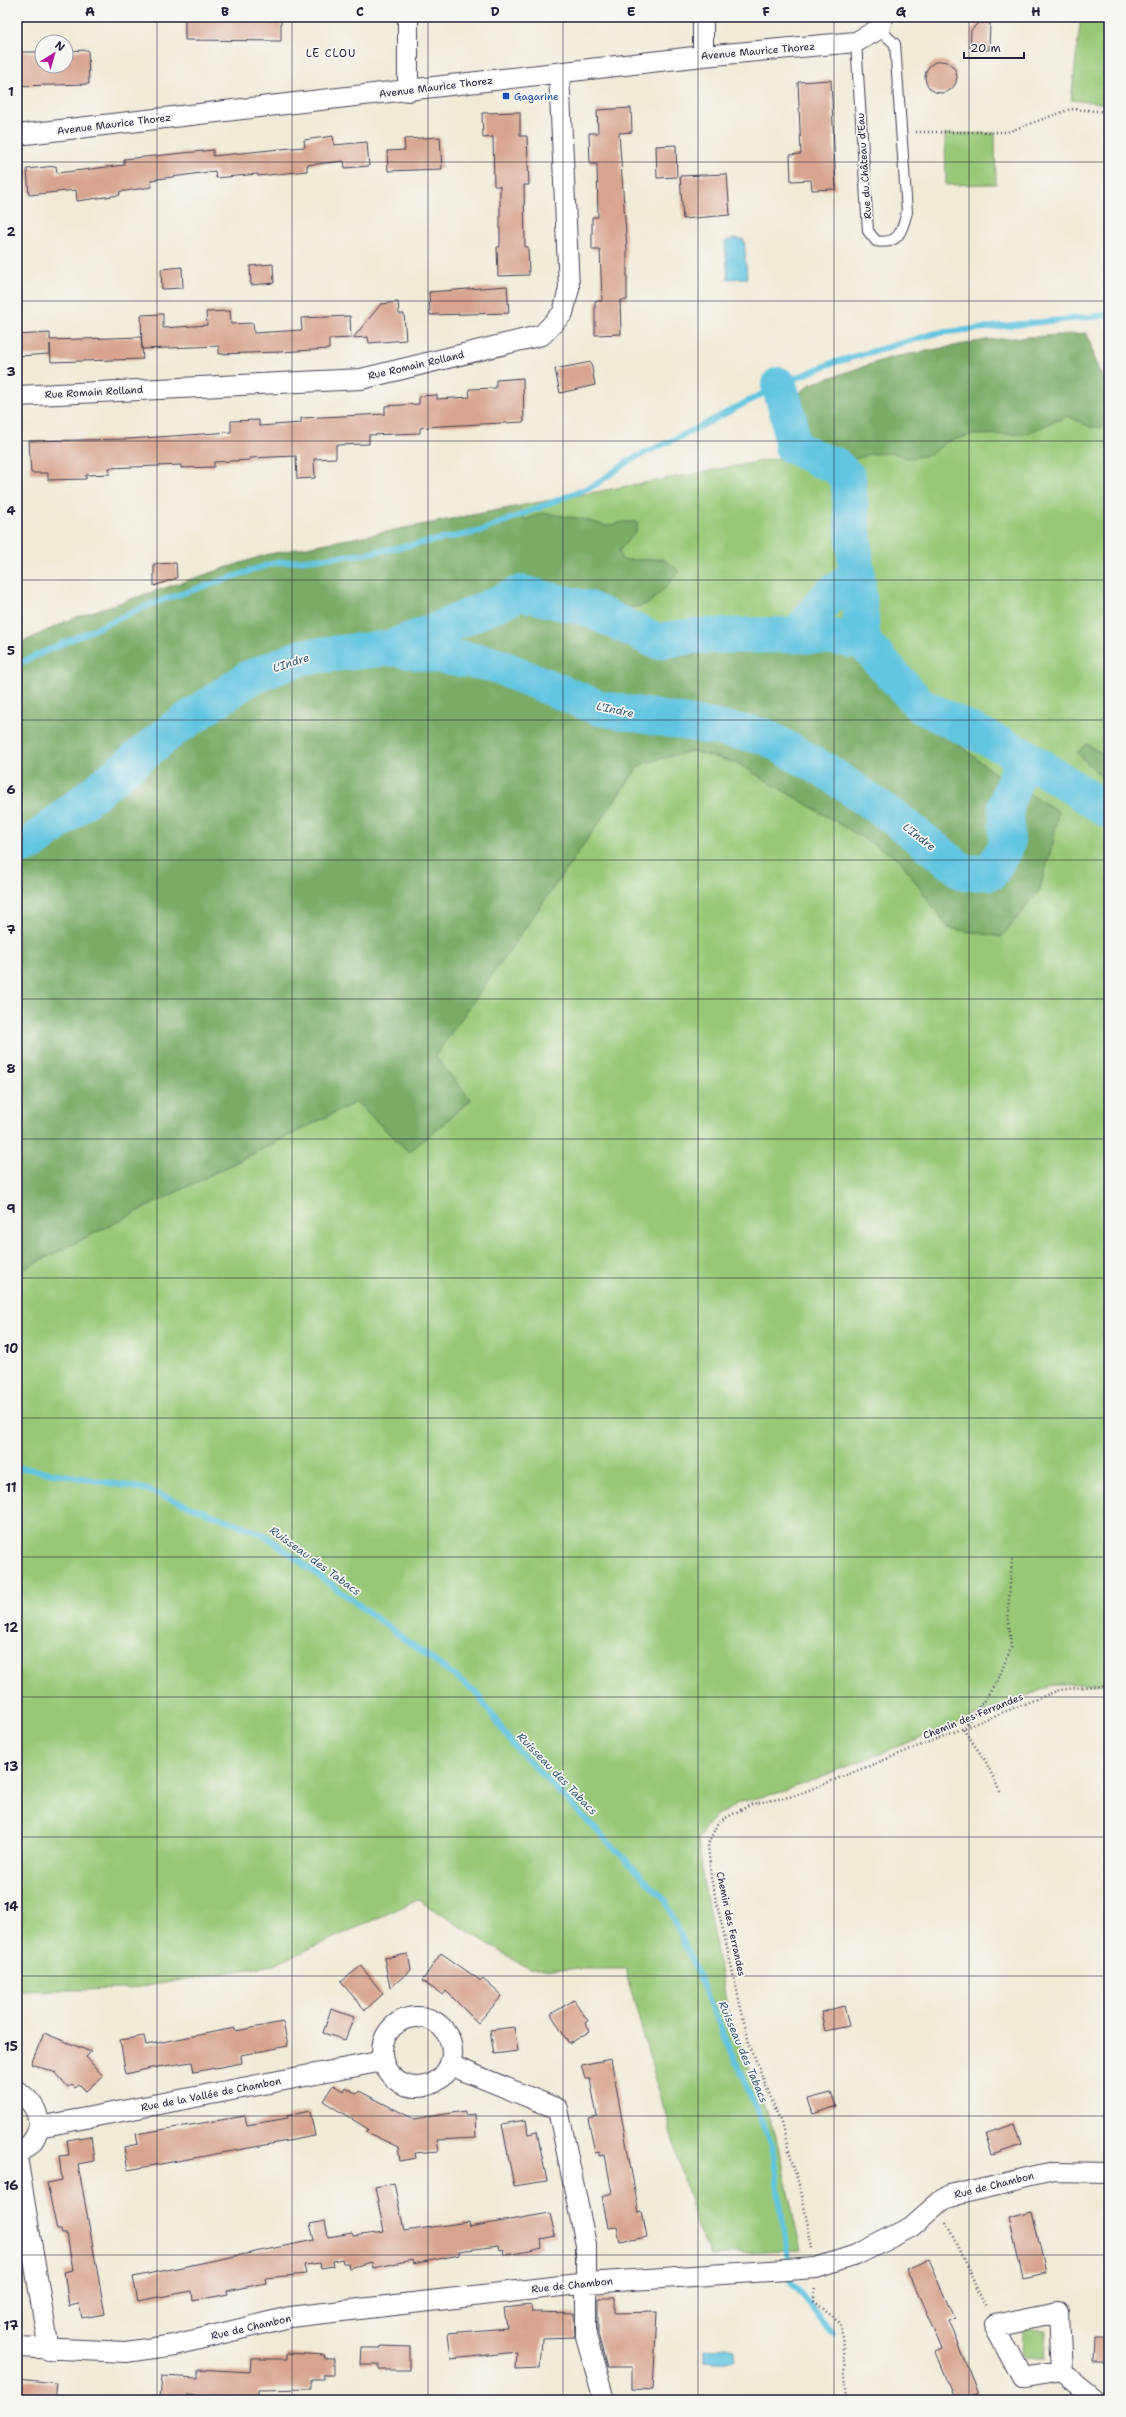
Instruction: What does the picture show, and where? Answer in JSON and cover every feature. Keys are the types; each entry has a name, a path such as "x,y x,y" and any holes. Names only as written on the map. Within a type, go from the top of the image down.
{"street":[{"path":"408,17 408,91"},
{"path":"702,17 703,56"},
{"name":"Rue du Château d'Eau","path":"856,42 881,23"},
{"name":"Avenue Maurice Thorez","path":"17,135 703,56 856,42"},
{"name":"Rue Romain Rolland","path":"17,396 360,379 542,335 563,313 569,288 559,73"},
{"path":"421,2016 441,2026 452,2046 450,2065 443,2075 429,2085 412,2086 392,2077 382,2062 382,2047 388,2030 403,2019 421,2016"},
{"name":"Rue de la Vallée de Chambon","path":"39,2126 382,2062"},
{"path":"450,2065 558,2109 586,2245 586,2336 604,2400"},
{"path":"17,2090 29,2099 37,2112 39,2126 35,2139 28,2149 17,2156 49,2350"},
{"name":"Rue de Chambon","path":"17,2347 49,2350 126,2352 174,2345 290,2317 586,2282 810,2269 856,2255 911,2227 938,2203 950,2196 1044,2173 1072,2171 1109,2173"},
{"path":"1062,2372 1022,2378 994,2325 1059,2312 1062,2372 1096,2400"}],"lane":[{"name":"Rue du Château d'Eau","path":"856,42 868,231 876,241 886,243 897,238 903,230 907,212 895,44 881,23"}],"path":[{"path":"901,132 1007,132 1070,109 1109,112"},
{"path":"1000,1792 985,1760 963,1729 997,1682 1011,1648 1008,1611 1012,1559"},
{"name":"Chemin des Ferrandes","path":"847,2400 841,2324 814,2301 802,2195 781,2123 749,2043 712,1878 708,1844 718,1822 752,1804 794,1796 1059,1690 1093,1686 1109,1687"},
{"path":"938,2203 994,2325"}],"green space":[{"path":"1081,17 1109,17 1109,104 1071,100"},
{"path":"995,133 996,184 946,185 945,134"},
{"path":"1087,333 1098,369 1109,388 1109,427 1090,427 1068,416 1025,434 971,435 948,441 930,455 908,458 893,453 871,454 844,462 823,456 802,440 794,420 792,399 811,384 889,358 986,340"},
{"path":"1109,397 1109,1684 1054,1685 782,1792 740,1802 715,1816 698,1839 703,1880 730,2022 775,2133 801,2250 710,2255 697,2227 625,1969 529,1969 418,1900 273,1965 128,1989 17,1991 17,1272 356,1102 409,1152 471,1100 434,1056 638,767 519,506"},
{"path":"519,506 525,520 543,513 583,519 606,526 624,522 638,522 636,531 619,551 622,560 663,559 679,571 669,584 648,604 621,610 597,592 592,617 634,647 658,656 688,656 764,643 822,645 852,653 875,670 928,720 997,775 1058,811 1053,843 1039,891 1001,937 948,928 900,860 737,763 691,751 645,763 638,767 435,1056 471,1100 409,1152 356,1102 17,1272 17,645 73,618 265,555"},
{"path":"1087,744 1109,758 1109,784 1077,753"},
{"path":"1023,2329 1047,2330 1045,2358 1022,2357"}],"water":[{"path":"734,238 744,240 747,278 728,279 725,242"},
{"path":"725,2347 735,2349 735,2359 724,2362 705,2361 705,2350"}],"building":[{"path":"185,17 281,17 281,41 185,40"},
{"path":"979,22 990,23 989,50 970,49 971,30"},
{"path":"88,50 89,84 17,86 17,52 34,52 34,74 74,74 74,51"},
{"path":"944,61 950,63 955,68 957,77 955,86 950,91 938,93 932,91 927,86 925,74 927,68 932,63"},
{"path":"831,80 836,189 812,190 811,180 791,181 790,155 801,154 798,82"},
{"path":"631,108 632,132 619,133 627,249 627,300 620,300 621,334 595,335 595,301 602,301 600,250 592,250 592,217 598,217 597,164 590,164 589,133 598,133 597,110"},
{"path":"520,112 520,136 527,136 529,185 524,185 525,247 528,247 529,275 498,276 497,247 500,247 500,186 494,186 493,137 483,138 482,113"},
{"path":"333,136 334,145 367,142 369,166 345,168 344,161 307,165 307,171 258,176 258,174 216,178 215,171 151,180 152,187 119,192 120,195 77,201 76,190 29,195 27,169 56,166 57,173 124,165 124,159 213,150 213,156 305,147 304,140"},
{"path":"440,137 442,169 388,171 387,151 405,150 404,139"},
{"path":"676,145 677,177 657,178 656,146"},
{"path":"727,174 730,215 683,219 680,176"},
{"path":"273,264 274,283 251,285 250,266"},
{"path":"182,267 183,288 162,289 161,269"},
{"path":"507,286 509,313 430,315 429,292"},
{"path":"398,302 399,314 404,314 406,340 369,343 368,337 353,338 381,304"},
{"path":"230,311 231,324 253,323 254,333 302,330 301,318 350,316 351,338 329,339 329,349 280,352 219,354 219,346 142,349 141,315 163,314 163,328 207,325 206,312"},
{"path":"50,333 50,340 141,337 143,359 51,362 50,344 50,354 17,356 17,335"},
{"path":"591,362 595,385 560,393 555,369"},
{"path":"523,378 524,422 440,426 420,428 420,433 369,435 369,444 336,445 336,458 314,459 315,478 297,479 296,456 250,458 250,460 214,462 214,467 181,468 181,465 109,468 110,474 86,475 86,479 48,480 48,473 31,473 29,441 129,439 231,432 231,421 259,420 259,426 301,423 301,418 385,414 385,406 419,404 419,396 437,395 437,399 470,397 469,389 496,388 496,380"},
{"path":"176,563 177,578 154,586 154,564"},
{"path":"441,1953 481,1981 483,1979 502,1996 478,2023 446,1991 443,1995 422,1981"},
{"path":"408,1954 411,1970 390,1988 384,1958"},
{"path":"361,1966 383,1994 365,2010 341,1982"},
{"path":"574,2000 588,2021 585,2023 590,2031 569,2044 551,2014"},
{"path":"844,2006 849,2026 825,2031 821,2012"},
{"path":"331,2009 354,2017 345,2040 323,2033"},
{"path":"283,2022 288,2046 241,2055 242,2063 194,2072 192,2062 151,2068 126,2074 120,2040 144,2036 146,2045 235,2028 236,2031"},
{"path":"514,2027 518,2051 494,2054 490,2030"},
{"path":"44,2033 91,2052 86,2057 103,2076 86,2091 79,2084 75,2087 72,2084 68,2087 56,2073 31,2064"},
{"path":"611,2059 639,2213 642,2212 647,2237 620,2242 617,2227 608,2228 602,2196 612,2193 605,2155 599,2156 599,2152 595,2153 588,2118 597,2116 590,2079 585,2079 581,2065"},
{"path":"333,2085 343,2091 345,2087 357,2094 359,2091 414,2119 465,2111 465,2115 475,2114 476,2138 437,2140 439,2151 415,2153 416,2158 400,2161 398,2147 366,2132 368,2129 323,2101"},
{"path":"831,2093 836,2106 813,2114 808,2099"},
{"path":"310,2111 315,2136 128,2170 124,2147 138,2144 136,2134 245,2116 247,2125 288,2118 287,2116"},
{"path":"526,2120 528,2134 537,2132 547,2181 514,2186 502,2124"},
{"path":"1015,2124 1022,2145 992,2155 985,2133"},
{"path":"91,2136 94,2161 78,2164 105,2314 82,2318 79,2304 69,2306 64,2272 73,2270 67,2234 62,2234 61,2230 57,2230 47,2183 62,2180 59,2156 69,2155 67,2140"},
{"path":"394,2183 404,2231 468,2222 469,2227 550,2213 555,2236 541,2239 542,2248 531,2251 504,2255 503,2249 499,2250 498,2246 459,2251 459,2255 413,2264 412,2260 373,2268 372,2262 349,2268 348,2263 343,2263 342,2259 332,2261 333,2266 321,2268 320,2263 304,2265 306,2274 265,2278 266,2283 227,2291 228,2294 193,2301 192,2291 138,2301 133,2277 314,2240 310,2224 325,2221 328,2237 352,2233 353,2236 384,2232 375,2187"},
{"path":"1032,2211 1046,2273 1023,2278 1009,2217"},
{"path":"929,2259 955,2318 948,2321 978,2393 961,2400 955,2400 935,2351 942,2348 907,2269"},
{"path":"598,2298 615,2298 615,2313 657,2312 653,2390 632,2389 632,2367 607,2367 598,2334"},
{"path":"531,2305 532,2312 574,2313 575,2337 542,2338 540,2368 516,2369 517,2352 451,2359 448,2333 507,2328 504,2308"},
{"path":"1093,2338 1109,2338 1109,2362 1092,2362"},
{"path":"380,2346 410,2347 410,2370 379,2370 379,2364 360,2364 361,2348 380,2348"},
{"path":"287,2353 325,2355 324,2358 334,2358 334,2375 323,2375 323,2379 311,2379 311,2389 258,2390 258,2400 187,2395 187,2400 160,2400 162,2376 198,2378 198,2369 250,2372 251,2359 287,2359"},
{"path":"17,2379 57,2383 55,2400 17,2400"}],"waterway":[{"path":"17,664 151,604 274,563 365,554 478,532 595,485 630,460 690,432 779,385 832,363 937,333 1109,315"},
{"path":"779,385 789,418 792,446 820,460 835,465 848,478 863,642"},
{"path":"797,635 829,595 846,584 857,570"},
{"path":"392,647 442,628 521,593 589,609 657,641 694,636 797,635 833,637 863,642 921,706 1024,756 1109,811"},
{"name":"L'Indre","path":"17,848 32,843 171,731 249,678 302,657 390,648 493,664 599,708 764,736 826,771 896,819 965,873 991,872 1007,844 1006,803 1024,756"},
{"name":"Ruisseau des Tabacs","path":"17,1467 145,1489 263,1534 476,1692 513,1745 666,1901 772,2145 791,2282 833,2334"}],"place":[{"name":"Gagarine","path":"506,96"}],"district":[{"name":"LE CLOU","path":"331,53"}]}
